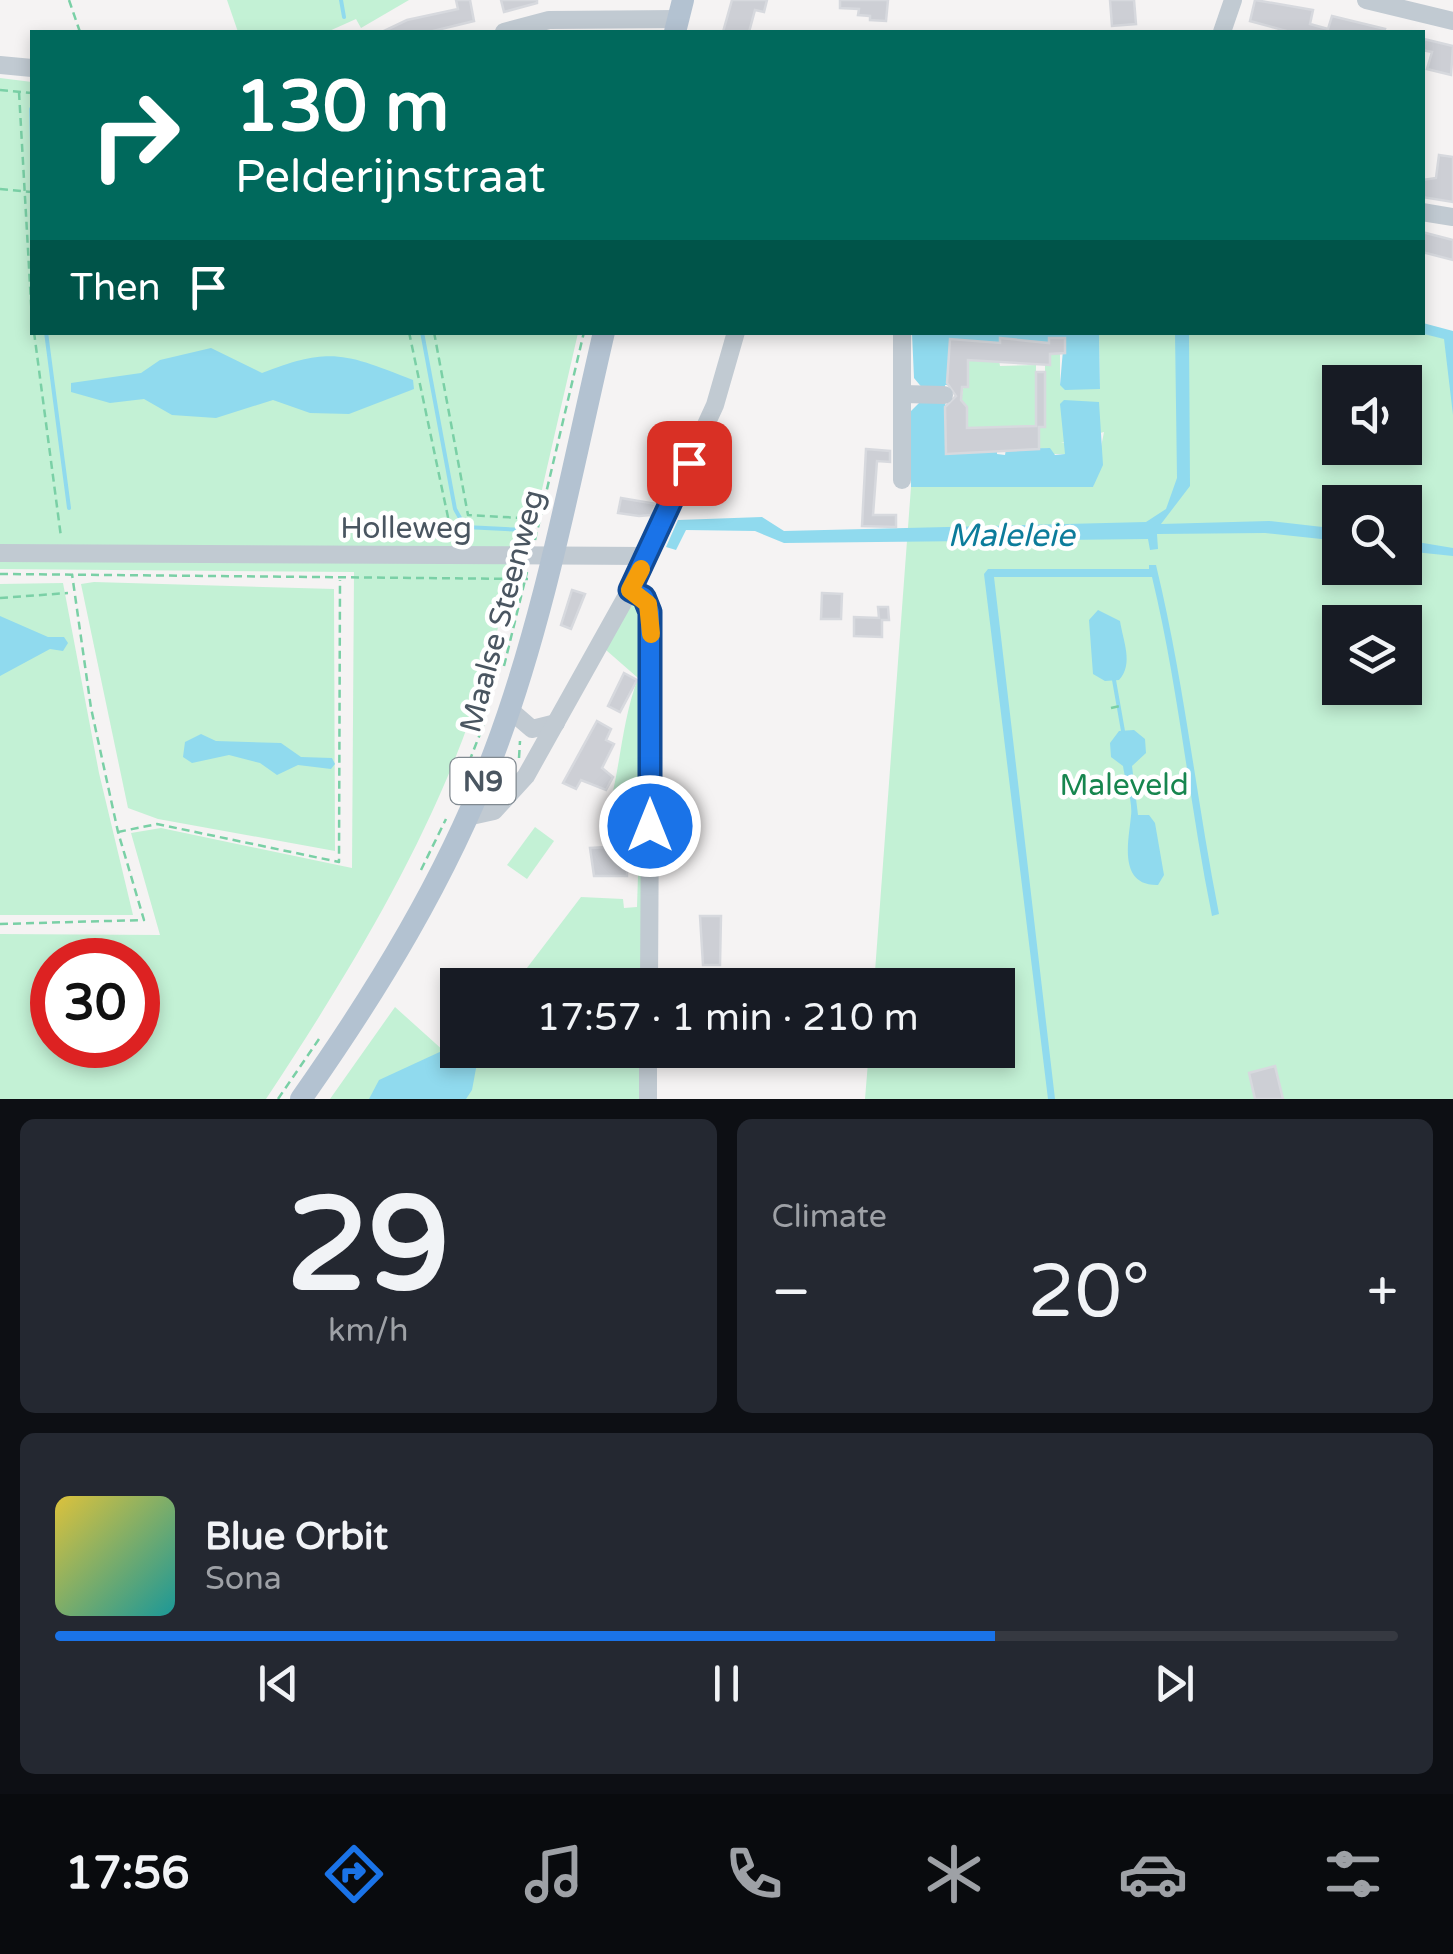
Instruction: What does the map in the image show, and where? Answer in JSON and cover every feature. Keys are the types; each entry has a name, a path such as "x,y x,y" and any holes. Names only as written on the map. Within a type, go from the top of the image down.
{"main road":[{"name":"Maalse Steenweg","path":"301,1099 375,989 433,890 467,817 603,335"}],"street":[{"path":"1223,30 1233,0"},
{"path":"1366,0 1453,21"},
{"path":"511,30 548,20 679,17"},
{"path":"0,65 30,68"},
{"path":"1425,212 1453,217"},
{"path":"467,817 494,811 526,776 630,590 714,405 735,335"},
{"path":"902,335 908,394 902,480"},
{"path":"908,394 944,395"},
{"name":"Holleweg","path":"0,553 647,556"},
{"path":"630,590 648,604 652,628 648,968"},
{"path":"500,708 532,729 556,722"},
{"path":"648,1068 648,1099"}],"path":[{"path":"70,0 79,30"},
{"path":"0,90 30,94"},
{"path":"19,92 30,288"},
{"path":"0,189 30,192"},
{"path":"34,335 64,554"},
{"path":"410,335 457,556"},
{"path":"435,335 468,514 540,520"},
{"path":"502,672 525,581 541,558 540,520 583,335"},
{"path":"525,581 541,558"},
{"name":"Holleweg","path":"0,574 525,581"},
{"path":"0,924 144,920 118,832 71,593 72,574"},
{"path":"118,832 157,824 338,862 340,578"},
{"path":"0,598 71,593"},
{"path":"1111,708 1120,706"},
{"path":"414,884 500,708"},
{"path":"278,1099 320,1038"}],"green space":[{"path":"227,0 409,0 361,28 356,19 331,30 237,30"},
{"path":"0,78 30,82 30,335 578,335 523,572 510,572 494,644 446,781 381,912 266,1099 0,1099 0,934 160,935 131,833 161,828 352,868 354,572 0,569"},
{"name":"Maleveld","path":"1425,332 1452,337 1453,1099 865,1099 868,1068 1015,1068 1015,968 875,968 911,487 1093,487 1104,432 1061,443 1065,443 1065,454 1039,449 1040,427 1045,427 1045,365 1050,365 1050,353 1060,354 1060,385 1100,389 1099,335"},
{"path":"968,360 999,360 1000,366 1036,365 1036,426 967,428 967,408 961,401"},
{"path":"63,583 99,773 133,915 0,915 0,584"},
{"path":"81,584 334,589 335,851 158,819 128,808"},
{"path":"630,590 657,600 657,968 527,968 581,897 623,899 624,908 637,907 640,811 616,809 611,800 638,678 598,643"},
{"path":"535,827 554,841 527,879 507,865"},
{"path":"395,1007 440,1048 440,1068 657,1068 657,1099 330,1099"}],"water":[{"path":"1425,324 1453,331 1453,415 1444,339 1425,334"},
{"path":"912,335 1099,335 1100,389 1065,390 1060,385 1064,338 1049,338 1049,343 1000,338 1000,343 966,343 965,339 951,339 950,385 945,385 946,454 997,449 997,454 1005,455 1006,449 1050,448 1055,455 1065,454 1060,404 1064,400 1099,402 1103,465 1093,487 911,487 911,411 923,399 924,390 914,378"},
{"path":"1175,335 1189,335 1190,486 1161,524 1269,521 1322,527 1322,539 1265,533 1157,534 1158,549 1150,550 1148,539 784,543 755,531 686,530 676,550 666,547 678,520 762,517 784,531 1146,522 1166,509 1177,478"},
{"path":"211,348 262,373 322,356 354,359 413,380 414,389 349,414 310,413 273,400 216,418 172,415 144,399 110,403 71,392 71,383 141,373 160,360"},
{"path":"1422,543 1453,548 1453,556 1422,553"},
{"path":"1149,565 1156,565 1174,652 1219,914 1212,916 1170,661 1152,577 994,577 1055,1099 1048,1099 984,574 988,569 1149,569"},
{"path":"1098,610 1120,621 1127,660 1119,680 1105,681 1093,674 1089,620"},
{"path":"0,616 48,637 64,637 68,643 63,651 50,649 0,676"},
{"path":"1134,730 1145,739 1146,753 1132,766 1138,815 1149,815 1155,823 1164,875 1158,885 1136,878 1131,870 1130,798 1123,766 1111,757 1110,743 1119,731"},
{"path":"201,734 216,741 281,743 301,757 332,758 335,764 331,769 298,765 277,775 260,763 229,755 192,763 183,757 185,742"},
{"path":"440,1052 440,1068 476,1068 466,1099 369,1099 379,1080"}],"building":[{"path":"456,0 470,0 474,21 437,30 386,30 407,20 458,9"},
{"path":"501,0 537,0 537,3 504,12"},
{"path":"732,0 767,0 764,12 755,10 750,30 724,30"},
{"path":"840,0 888,0 886,21 858,15 859,9 840,8"},
{"path":"1110,0 1134,0 1136,24 1112,26"},
{"path":"1255,0 1313,10 1310,24 1328,29 1332,16 1385,29 1283,30 1250,21"},
{"path":"1425,39 1453,46 1451,75 1427,69 1432,52 1425,51"},
{"path":"1439,155 1453,157 1453,202 1425,197 1425,180 1436,178"},
{"path":"1425,233 1453,240 1453,260 1425,253"},
{"path":"1000,338 1049,343 1049,338 1065,338 1065,353 1050,354 1050,365 968,360 968,387 962,387 961,400 967,407 967,428 1036,426 1036,372 1045,372 1045,427 1039,427 1039,449 946,454 945,407 956,396 947,383 950,339 1000,343"},
{"path":"866,449 890,451 890,462 877,461 873,515 896,515 896,527 862,526"},
{"path":"621,498 656,504 651,515 618,513"},
{"path":"572,590 585,594 571,629 561,625"},
{"path":"822,593 842,594 841,619 821,619"},
{"path":"878,607 888,607 889,620 882,620 882,637 854,636 854,617 879,618"},
{"path":"624,673 637,680 620,712 608,706"},
{"path":"597,721 611,729 606,740 614,744 602,768 613,777 606,790 581,780 576,789 563,783"},
{"path":"608,813 628,814 627,876 594,876 590,848 608,847"},
{"path":"700,916 721,916 720,965 703,965"},
{"path":"1275,1066 1283,1099 1255,1099 1249,1073"}],"waterway":[{"name":"Maleleie","path":"341,0 344,17"},
{"path":"46,335 69,508"},
{"name":"Maleleie","path":"423,335 455,509 465,527 525,530"},
{"path":"1114,680 1123,731"}],"slow traffic":[{"path":"641,569 630,590 644,597 648,604 651,634"}],"route":[{"path":"650,826 652,628 644,597 630,590 689,463"}]}
